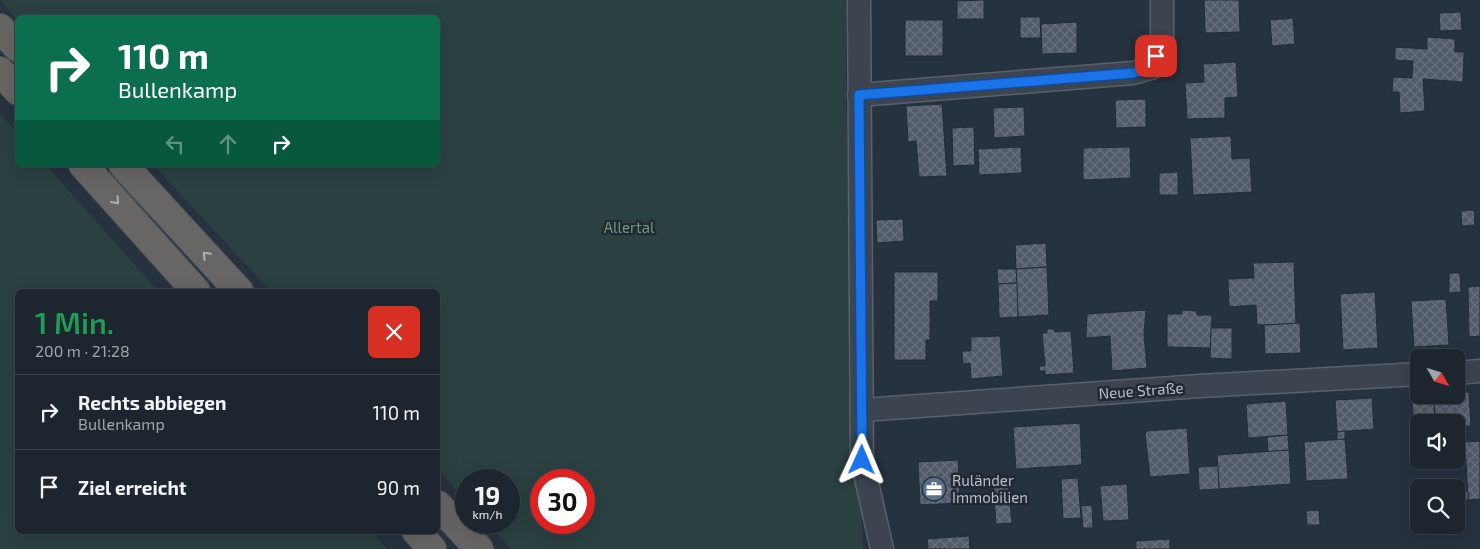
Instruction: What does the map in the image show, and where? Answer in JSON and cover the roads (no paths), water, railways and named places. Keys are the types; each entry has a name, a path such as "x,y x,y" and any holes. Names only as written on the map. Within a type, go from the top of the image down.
{"highway":[{"path":"0,28 15,45"},
{"path":"0,71 15,88"},
{"path":"85,167 194,289"},
{"path":"125,167 237,289"},
{"path":"440,507 479,549"},
{"path":"419,534 432,549"}],"street":[{"path":"859,0 862,460 882,549"},
{"path":"859,95 1133,73 1151,68 1162,45 1162,0"},
{"path":"1465,372 1480,371"},
{"name":"Neue Straße","path":"863,410 1200,386 1410,374"}],"place":[{"name":"Ruländer Immobilien","path":"934,489"}],"park label":[{"name":"Allertal","path":"629,227"}]}
